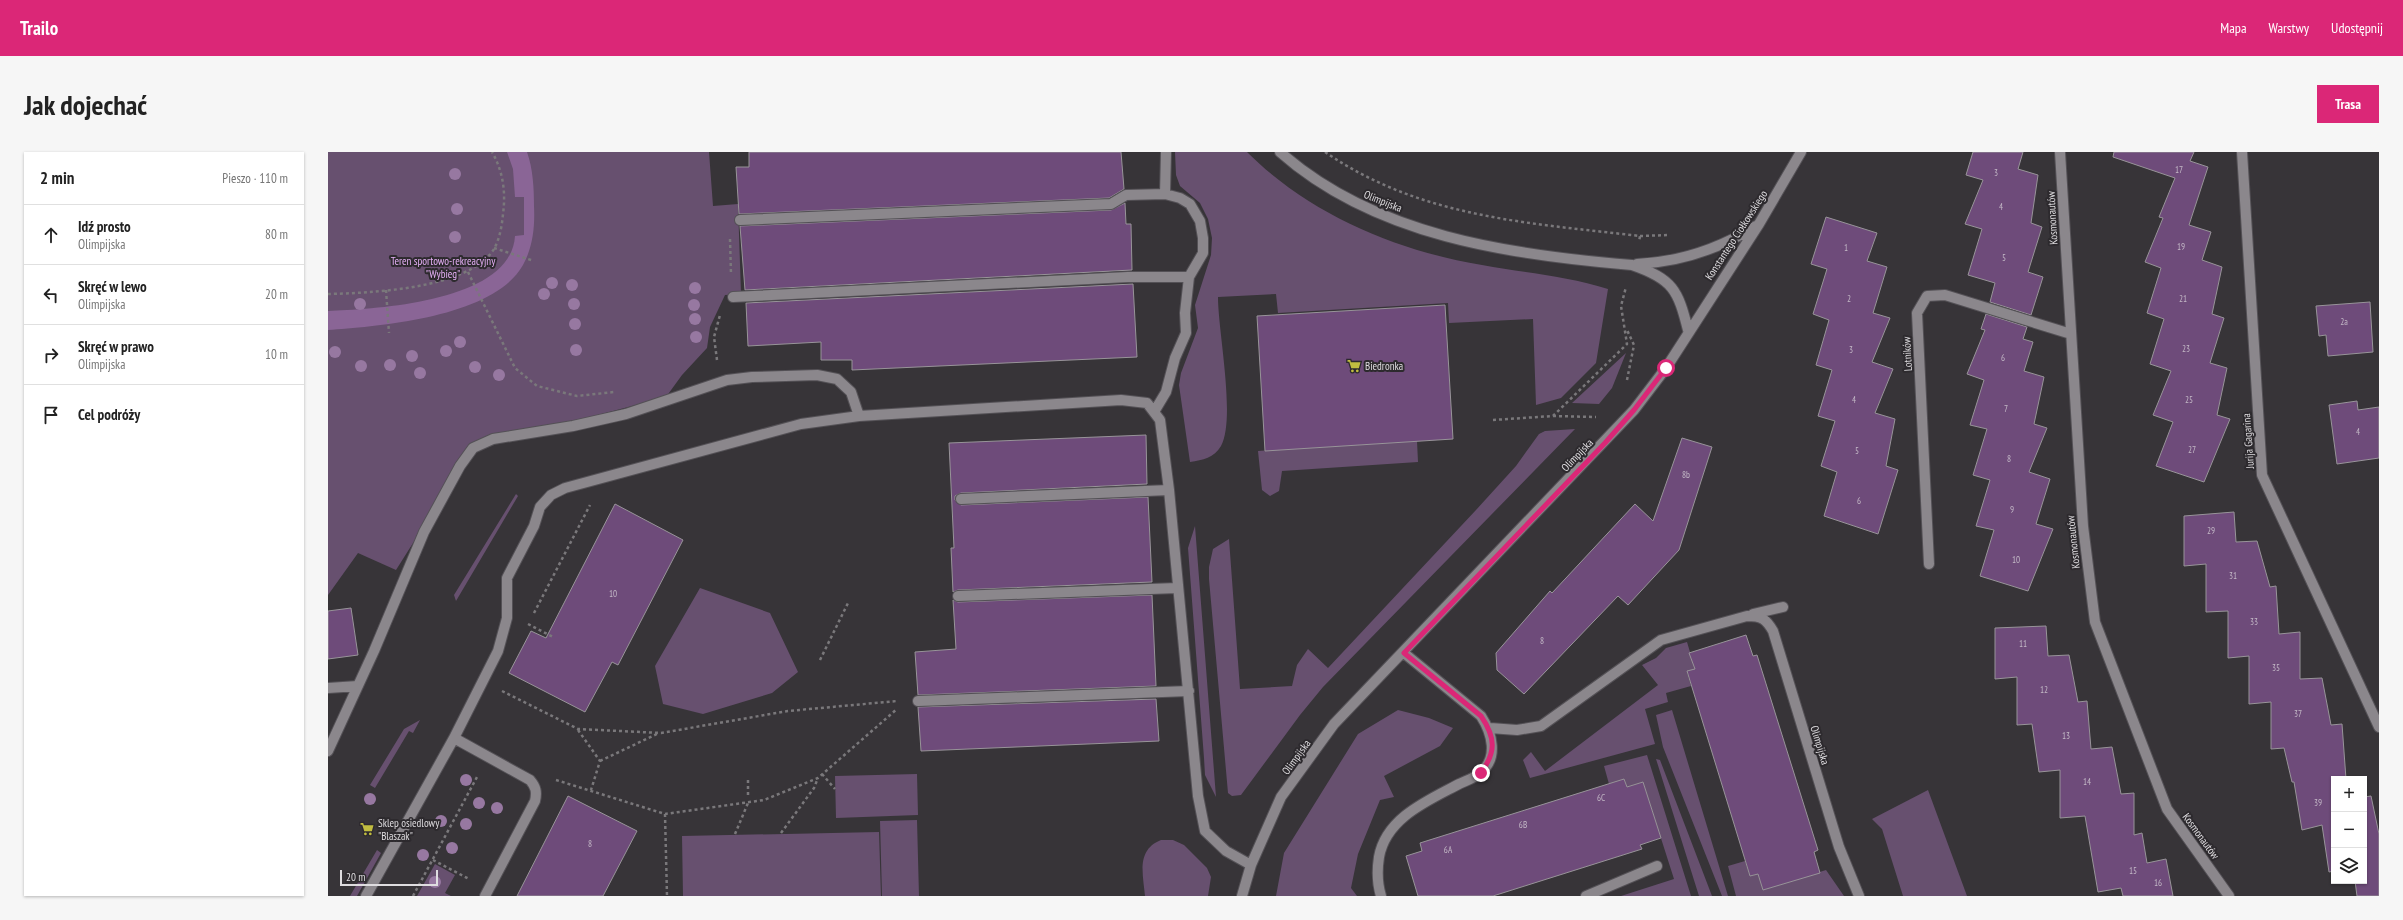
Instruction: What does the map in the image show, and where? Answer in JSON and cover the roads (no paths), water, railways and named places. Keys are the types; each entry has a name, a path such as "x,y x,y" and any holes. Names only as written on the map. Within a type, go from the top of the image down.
{"street":[{"path":"1165,194 1166,152"},
{"name":"Olimpijska","path":"1280,152 1321,184 1350,201 1414,227 1480,246 1632,265 1661,263 1694,255 1736,238 1759,224"},
{"name":"Konstantego Ciołkowskiego","path":"1688,330 1759,224 1801,152"},
{"name":"Kosmonautów","path":"2060,152 2083,526 2095,622 2167,809 2229,896"},
{"name":"Jurija Gagarina","path":"2242,152 2262,475 2379,727"},
{"path":"740,220 1112,204 1126,195 1165,194 1180,198 1190,204 1200,221 1202,253 1189,277 1185,313 1186,333 1175,358 1166,392 1154,412"},
{"name":"Olimpijska","path":"1242,896 1251,865 1281,797 1334,724 1404,653 1634,410 1666,368 1688,330 1680,300 1668,284 1655,273 1632,265"},
{"path":"733,297 1128,277 1189,277"},
{"name":"Lotników","path":"1929,564 1917,313 1927,296 1944,295 2071,334"},
{"path":"328,751 358,686 424,532 460,466 473,448 493,439 574,426 626,414 727,380 817,375 837,378 851,392 859,416"},
{"path":"366,896 454,738 498,651 504,635 507,610 507,578 534,526 540,507 551,495 565,488 801,424 859,416 1121,400 1147,403 1160,420 1169,490 1177,588 1198,796 1206,831 1226,851 1251,865"},
{"path":"961,499 1169,490"},
{"path":"958,596 1177,588"},
{"name":"Olimpijska","path":"1490,728 1516,730 1541,726 1661,640 1783,607"},
{"name":"Olimpijska","path":"1747,616 1759,616 1766,619 1773,631 1840,847 1859,896"},
{"path":"1382,896 1377,872 1381,848 1398,821 1431,798 1481,773 1489,761 1493,746 1490,728 1481,716 1404,653"},
{"path":"328,688 358,686"},
{"path":"918,701 1188,690"},
{"path":"454,738 530,780 535,786 537,793 535,800 485,896"},
{"path":"1586,896 1657,866"}],"place":[{"name":"Biedronka","path":"1354,366"},
{"name":"Sklep osiedlowy \"Blaszak\"","path":"367,829"}],"park label":[{"name":"Teren sportowo-rekreacyjny \"Wybieg\"","path":"443,267"}]}
